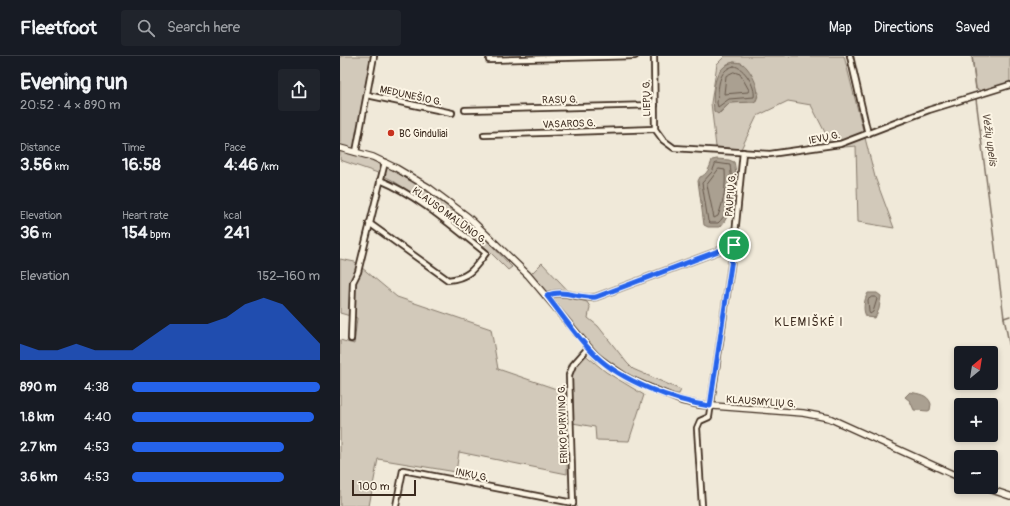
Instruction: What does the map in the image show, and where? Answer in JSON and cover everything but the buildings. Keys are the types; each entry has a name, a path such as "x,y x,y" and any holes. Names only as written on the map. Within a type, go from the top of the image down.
{"main road":[{"name":"KLAUSMYLIŲ G.","path":"340,148 385,162 408,174 447,200 473,221 508,254 547,296 588,348 606,364 629,378 682,401 710,406 803,413 828,418 954,475"},
{"path":"998,492 1010,496"}],"street":[{"path":"356,152 374,56"},
{"path":"488,60 635,56"},
{"name":"LIEPŲ G.","path":"654,56 655,129 661,138"},
{"path":"850,56 868,134"},
{"name":"IEVŲ G.","path":"661,138 665,143 674,148 770,154 791,152 840,144 929,110 1010,85"},
{"name":"MEDUNEŠIO G.","path":"366,95 452,113"},
{"name":"RASŲ G.","path":"465,110 655,105"},
{"name":"VASAROS G.","path":"484,135 655,129"},
{"name":"PAUPIŲ G.","path":"710,406 734,245 743,152"},
{"path":"351,339 353,282 358,272 385,162"},
{"name":"KLAUSO MALŪNO G.","path":"369,223 448,280 460,279 472,272 486,253 426,206 390,184 380,180"},
{"path":"547,296 555,293 585,298 596,297 734,245"},
{"name":"ERIKO PURVINO G.","path":"573,504 569,375 573,366 588,348"},
{"path":"702,506 697,428 700,421 709,417 710,406"},
{"name":"INKŲ G.","path":"396,506 403,470 573,504"}],"shaded area":[{"path":"340,56 372,56 356,144 352,149 340,145"},
{"path":"725,56 844,56 875,177 894,228 858,222 856,146 833,148 811,105 788,101 757,116 741,149 716,147 711,103 717,64","holes":["734,62 741,63 759,93 756,101 730,103 720,113 727,64"]},
{"path":"972,56 1010,56 1010,83 982,91 976,89"},
{"path":"340,151 365,157 385,165 431,194 474,227 512,267 508,270 479,241 445,215 392,180 378,173 340,160"},
{"path":"340,259 355,262 397,297 491,329 498,369 565,392 570,369 583,353 606,372 644,395 629,441 596,440 595,427 567,422 567,474 459,452 456,472 378,459 369,506 340,506 340,340 354,344 357,318 340,313"},
{"path":"542,263 576,299 587,302 590,307 588,318 598,326 633,369 681,390 679,394 675,394 633,376 617,367 599,353 578,331 531,274"}],"water":[{"path":"734,62 743,64 750,71 757,88 757,98 754,102 730,103 718,114 714,111 713,96 715,81 722,69"},
{"path":"717,159 734,162 736,178 734,196 725,221 720,227 708,227 704,225 698,181 700,177 708,170 712,160"},
{"path":"868,293 877,293 881,296 879,309 875,318 867,317 864,312"},
{"path":"910,392 928,398 931,404 930,410 914,410 910,401 905,397"}],"waterway":[{"name":"Vėžių upelis","path":"972,56 976,89"},
{"name":"Vėžių upelis","path":"976,99 1004,318 1010,348"},
{"name":"Vėžių upelis","path":"1004,318 1010,316"}],"place":[{"name":"BC Ginduliai","path":"391,133"}],"district":[{"name":"KLEMIŠKĖ I","path":"809,322"}],"route":[{"path":"734,245 710,406 682,401 629,378 613,369 588,348 547,296 550,294 559,293 585,298 596,297 734,245"}]}
